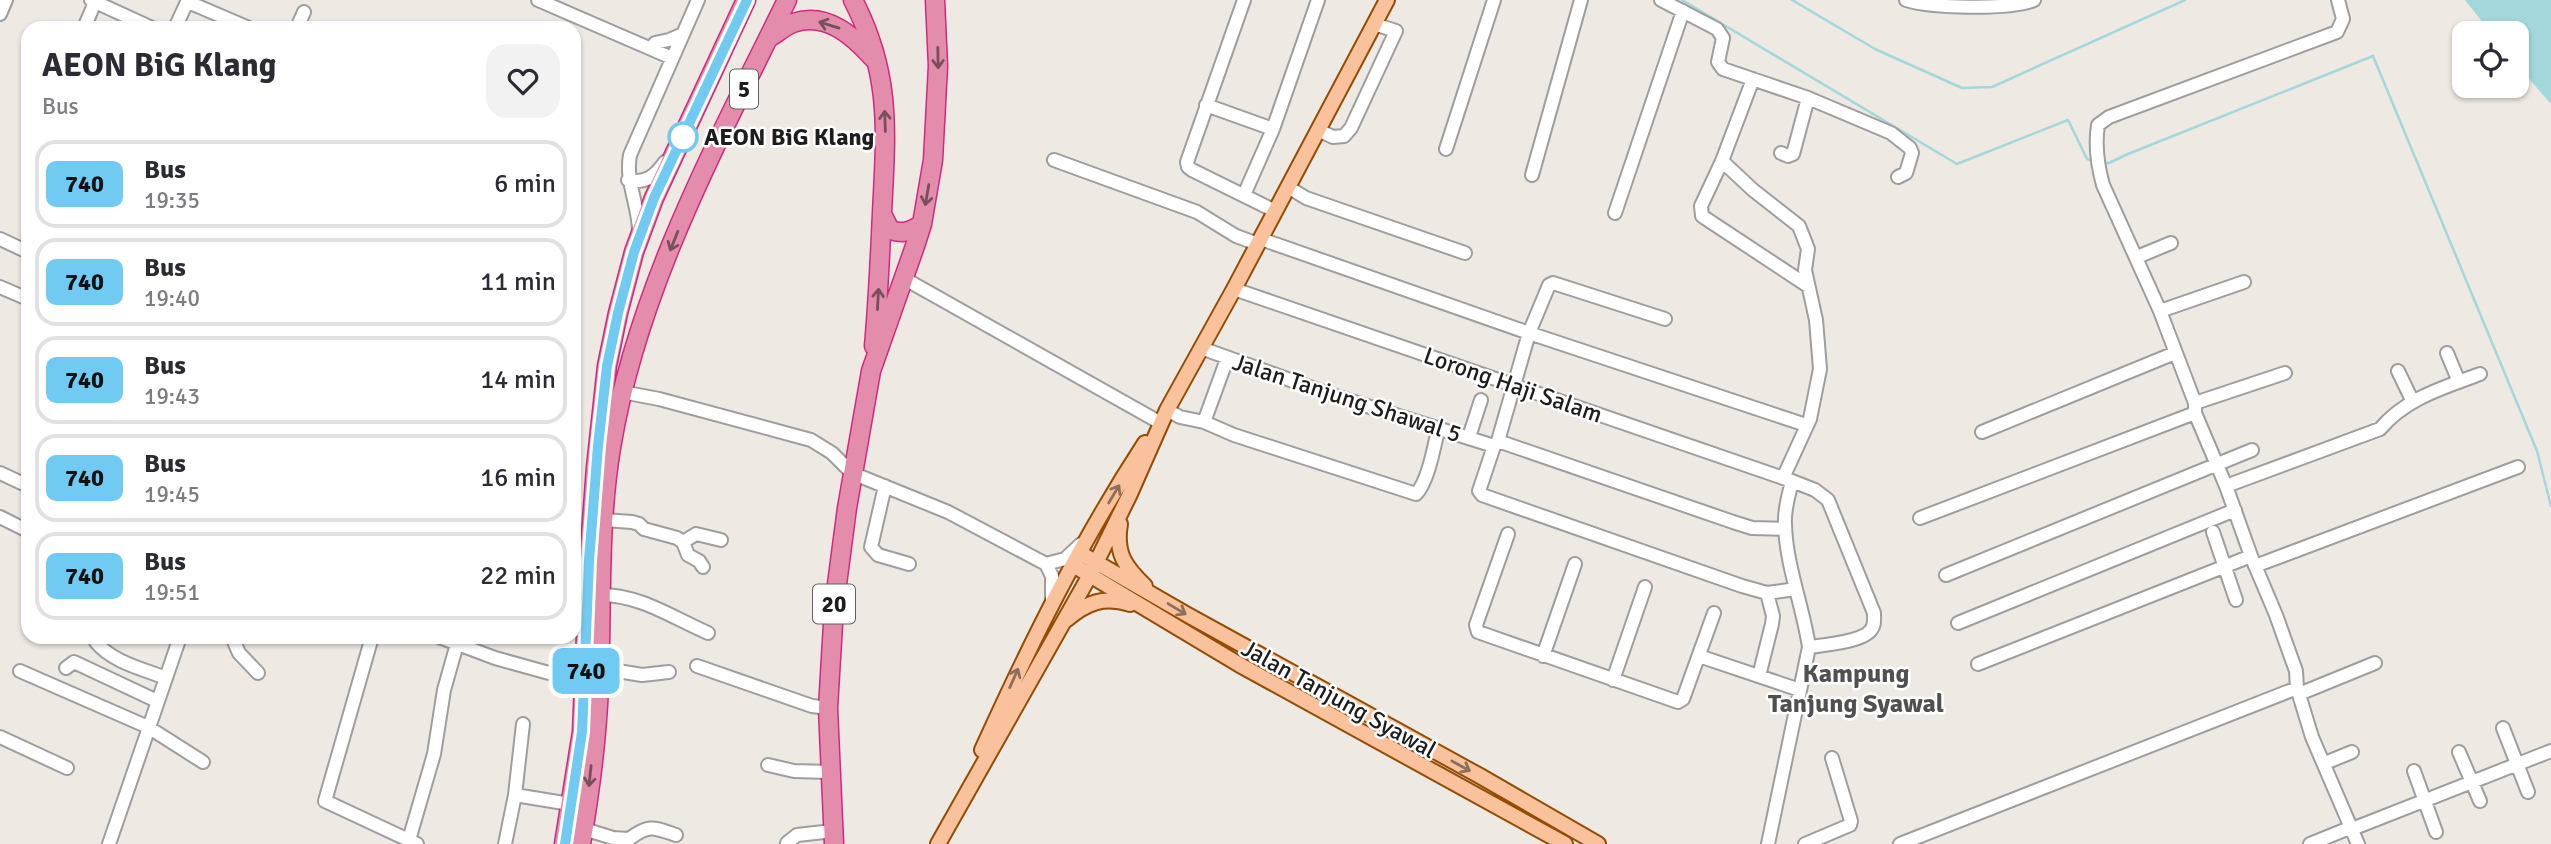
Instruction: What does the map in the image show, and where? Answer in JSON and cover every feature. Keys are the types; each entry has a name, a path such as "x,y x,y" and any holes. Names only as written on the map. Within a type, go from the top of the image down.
{"highway":[{"name":"5","path":"565,844 582,732 585,683 581,559 594,481 607,366 621,301 639,238 747,0"},
{"name":"5","path":"582,837 599,668 604,520 611,451 622,392 640,330 692,198 787,0"},
{"name":"20","path":"833,838 828,708 833,614 852,473 872,367 878,310 886,138 879,64 865,23 853,0"},
{"name":"20","path":"872,367 905,279 922,224 933,160 938,66 935,0"},
{"path":"768,38 793,23 819,21 846,31 879,64"},
{"path":"882,213 890,230 898,233 911,232 922,224"}],"main road":[{"path":"942,840 1026,652 1097,522 1163,416 1234,289 1387,0"},
{"path":"942,840 1093,569 1129,496 1163,416"},
{"path":"1129,496 1117,541 1123,559 1155,596"},
{"name":"Jalan Tanjung Syawal","path":"1076,559 1152,611 1240,665 1565,844"},
{"name":"Jalan Tanjung Syawal","path":"1093,569 1155,596 1598,844"},
{"path":"1060,625 1087,604 1104,599 1152,611"}],"street":[{"path":"0,15 6,0"},
{"path":"538,0 655,46 663,62 663,77"},
{"path":"555,0 673,54"},
{"path":"639,238 638,215 628,180 630,155 698,0"},
{"path":"1244,0 1187,162 1188,167 1275,211"},
{"path":"1244,195 1273,129 1318,0"},
{"path":"1446,149 1494,0"},
{"path":"1532,175 1581,0"},
{"path":"1661,0 1717,29 1721,34 1720,67 1808,98 1891,134 1910,148 1912,153 1906,173 1898,177"},
{"path":"1906,0 1932,5 2026,1"},
{"path":"2338,0 2343,19 2337,32 2103,119 2098,125 2096,135 2100,173 2160,311 2253,561 2276,615 2295,671 2312,737 2358,844"},
{"path":"87,21 94,1 137,21"},
{"path":"178,21 188,1 233,21"},
{"path":"1615,213 1683,11"},
{"path":"300,21 304,12"},
{"path":"1318,130 1333,138 1344,136 1351,128 1396,31 1374,24"},
{"path":"655,46 683,34"},
{"path":"1753,79 1722,161 1701,206 1702,216 1808,286"},
{"path":"1781,153 1788,156 1793,154 1808,98"},
{"path":"1206,105 1273,129"},
{"path":"628,180 638,182 653,177 679,145"},
{"path":"1054,160 1197,212 1236,236 1259,241 1806,425"},
{"path":"1722,161 1753,190 1799,226 1808,249 1805,270 1816,320 1820,369 1814,406 1787,479 1785,529 1809,647 1768,844"},
{"path":"1288,187 1306,198 1465,253"},
{"path":"0,239 21,249"},
{"path":"2137,257 2171,243"},
{"path":"905,279 1163,416 1204,422 1234,435 1410,494 1419,491 1438,430"},
{"path":"2160,311 2245,282"},
{"path":"1665,319 1553,283 1546,290 1529,332 1496,444 1480,487 1482,495 1705,574 1767,593 1796,589"},
{"path":"0,287 21,296"},
{"name":"Lorong Haji Salam","path":"1234,289 1815,490 1828,500 1874,613 1874,625 1869,634 1856,639 1809,647"},
{"name":"Jalan Tanjung Shawal 5","path":"1201,348 1438,430 1496,444 1752,528 1785,529"},
{"path":"1982,432 2175,353"},
{"path":"2447,353 2459,382"},
{"path":"1204,422 1227,359"},
{"path":"2398,370 2412,400"},
{"path":"1920,518 2285,373"},
{"path":"2226,486 2379,429 2412,400 2480,374"},
{"path":"622,392 659,398 811,440 832,453 852,473 948,512 1046,564 1057,563 1072,554 1097,522"},
{"path":"1469,437 1481,400"},
{"path":"1946,575 2252,450"},
{"path":"1978,664 2225,566 2253,561 2518,467"},
{"path":"0,473 21,483"},
{"path":"885,486 871,547 878,555 909,564"},
{"path":"1958,624 2235,510"},
{"path":"0,517 21,528"},
{"path":"604,520 632,522 644,529 683,542"},
{"path":"2213,531 2236,600"},
{"path":"683,542 696,534 721,540"},
{"path":"1508,534 1476,629 1478,632 1681,702 1714,613"},
{"path":"683,542 688,555 703,566"},
{"path":"1046,564 1052,576 1052,603"},
{"path":"1543,656 1575,564"},
{"path":"1613,680 1645,587"},
{"path":"1759,676 1773,616 1767,593"},
{"path":"601,595 621,595 648,604 708,633"},
{"path":"97,644 111,655 166,678"},
{"path":"109,844 178,644"},
{"path":"235,644 239,653 258,673"},
{"path":"371,644 325,802 413,842 434,754 444,690 457,644 495,658 585,683"},
{"path":"1699,656 1800,690"},
{"path":"66,668 74,662 157,701"},
{"path":"1900,844 2375,663"},
{"path":"697,666 812,706 828,708"},
{"path":"599,668 642,675 669,672"},
{"path":"20,671 148,727 203,762"},
{"path":"505,844 515,794 523,724"},
{"path":"2503,728 2528,792"},
{"path":"0,737 66,768"},
{"path":"2310,844 2332,840 2352,828 2551,751"},
{"path":"2325,763 2352,752"},
{"path":"2459,752 2480,801"},
{"path":"1805,844 1850,825 1832,758"},
{"path":"768,765 794,771 830,772"},
{"path":"2414,771 2436,832"},
{"path":"515,794 570,804"},
{"path":"582,837 629,839 651,827 676,835"},
{"path":"787,843 797,835 833,838"}],"water":[{"path":"2465,0 2551,0 2551,104 2529,79 2529,21 2482,21"}],"waterway":[{"path":"1682,0 1957,164 2068,120 2087,159 2094,161"},
{"path":"1792,0 1875,49 1962,88 1992,87 2185,0"},
{"path":"2104,163 2373,56 2537,451 2551,506"}],"bus line":[{"name":"740","path":"565,844 582,732 593,494 607,366 618,313 634,252 654,198 747,0"}],"place":[{"name":"AEON BiG Klang","path":"683,137"}],"district":[{"name":"Kampung Tanjung Syawal","path":"1856,689"}]}
